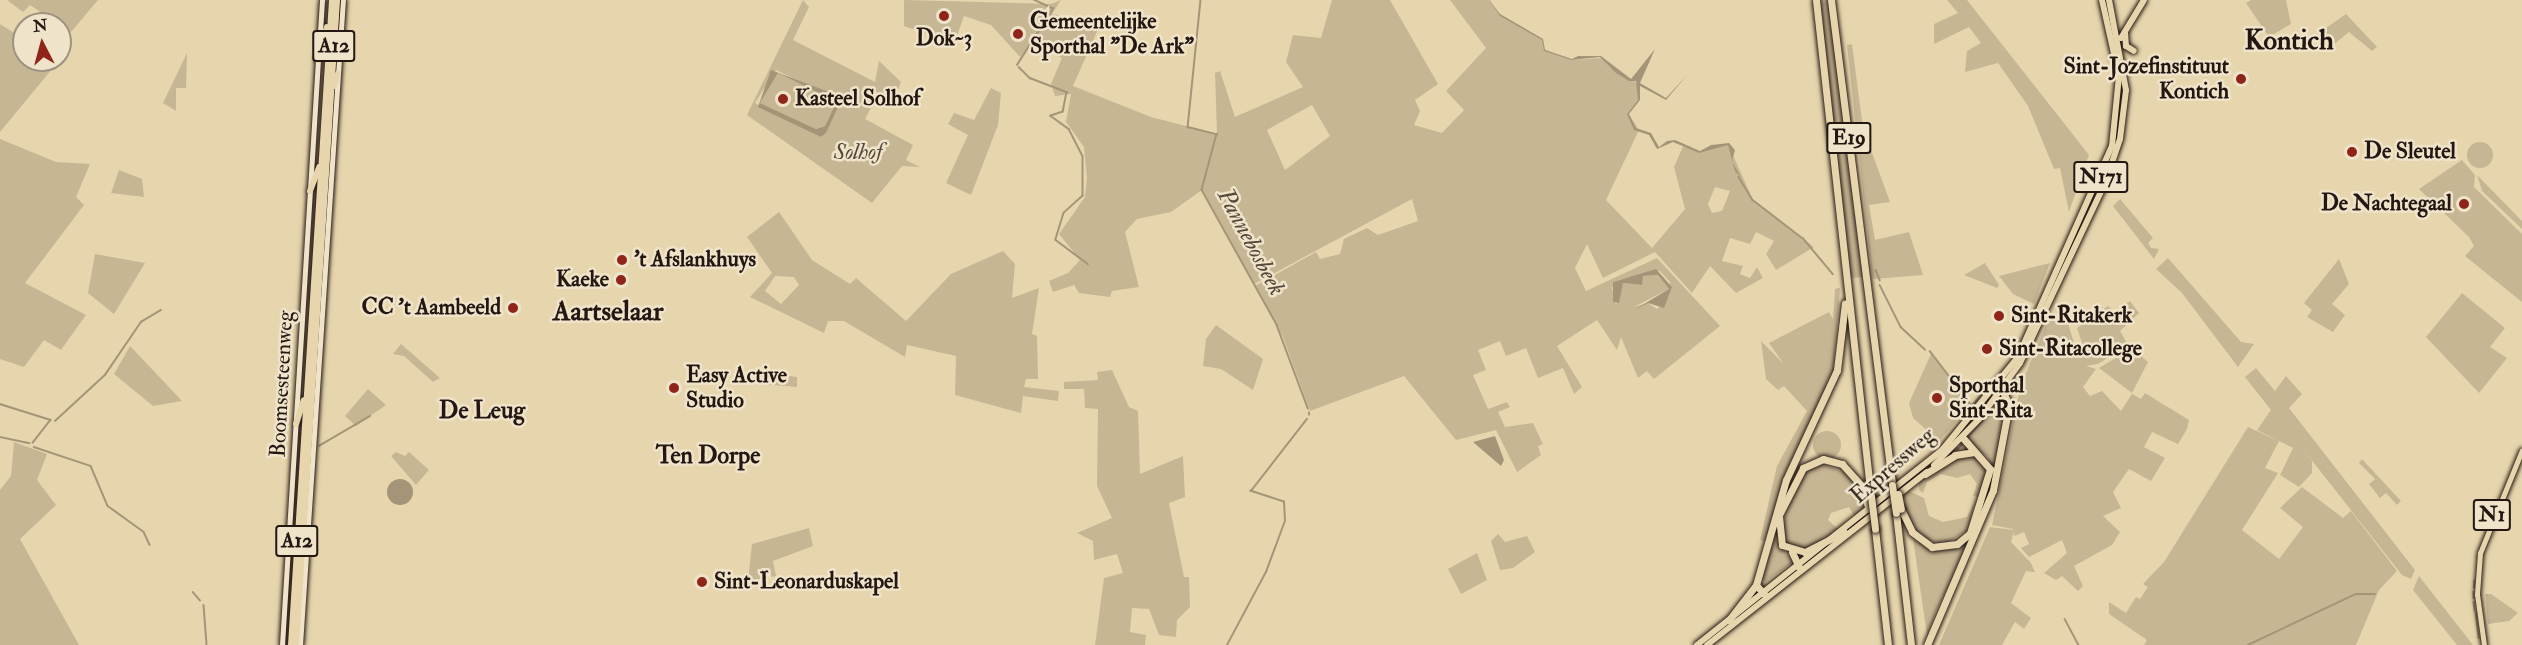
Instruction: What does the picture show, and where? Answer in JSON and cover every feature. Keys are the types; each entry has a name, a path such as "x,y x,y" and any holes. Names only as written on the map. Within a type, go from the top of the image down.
{"highway":[{"name":"A12","path":"291,645 332,0"},
{"name":"A12","path":"298,645 337,0"},
{"name":"E19","path":"1816,0 1846,292"},
{"name":"E19","path":"1831,0 1869,290 1891,482 1898,511 1911,645"},
{"path":"2102,0 2114,27"},
{"path":"2109,0 2114,27"},
{"name":"N171","path":"2120,42 2130,20 2144,0"},
{"path":"318,60 331,19"},
{"path":"2130,20 2125,41 2134,51"},
{"name":"N171","path":"2114,27 2120,42"},
{"name":"Expressweg","path":"1707,645 1773,595 1844,532 1925,474 1963,438 1994,396 2040,315 2112,146 2120,93 2114,27"},
{"name":"Expressweg","path":"1697,645 1764,594 1799,571 1908,484 2002,390 2046,315 2113,161 2125,107 2120,42"},
{"path":"331,92 338,74"},
{"path":"310,191 321,164"},
{"path":"1846,292 1888,645"},
{"path":"1729,620 1755,585 1786,480 1837,370 1846,292"},
{"path":"316,318 323,302"},
{"path":"1927,645 1987,507 2008,409 2002,390"},
{"path":"296,424 306,394"},
{"path":"1994,396 2008,409"},
{"path":"1898,511 1912,532 1928,545 1948,547 1963,541 1990,481 1989,464 1963,438 1962,430"},
{"path":"1925,474 1955,454 1977,452"},
{"path":"1799,571 1792,552 1779,541 1777,525 1789,488 1807,465 1823,459 1842,464 1858,479 1869,498"},
{"path":"1792,552 1814,549 1844,532"},
{"path":"1755,585 1764,594 1773,595"}],"main road":[{"name":"Boomsesteenweg","path":"282,645 322,0"},
{"name":"Boomsesteenweg","path":"298,645 343,0"},
{"name":"N1","path":"2484,645 2478,568 2488,525 2522,450"}],"green space":[{"path":"7,0 98,0 72,31 72,12 41,12 30,5 23,12"},
{"name":"Solhof","path":"803,0 809,7 793,40 875,82 879,61 901,82 894,101 874,91 876,98 865,119 913,145 906,160 920,167 902,166 872,203 747,115","holes":["776,70 838,100 826,133 821,137 755,103"]},
{"path":"904,0 1051,4 1061,0 1052,14 1100,25 1073,86 1151,117 1217,134 1215,73 1220,71 1235,117 1303,87 1286,62 1293,35 1321,38 1332,0 1390,0 1438,84 1415,100 1420,111 1414,125 1442,133 1464,110 1446,91 1486,48 1450,0 1490,0 1499,14 1543,39 1544,49 1571,60 1602,58 1638,84 1639,100 1628,113 1639,130 1606,200 1652,248 1685,209 1674,167 1684,144 1699,152 1728,144 1753,200 1814,247 1776,270 1766,254 1774,241 1756,232 1750,244 1730,238 1722,261 1743,266 1740,274 1750,278 1757,267 1763,278 1736,293 1710,266 1692,293 1655,252 1603,278 1587,244 1575,268 1586,291 1657,258 1720,326 1654,379 1647,371 1638,378 1621,337 1617,350 1597,320 1557,346 1582,387 1574,394 1563,368 1538,378 1526,348 1506,356 1500,341 1478,350 1486,370 1473,375 1488,409 1507,402 1510,407 1498,412 1505,427 1533,423 1543,444 1538,446 1541,455 1517,472 1496,430 1456,440 1404,376 1310,411 1283,337 1255,286 1316,252 1320,259 1340,254 1344,239 1367,228 1378,235 1418,221 1412,199 1254,284 1202,190 1171,212 1137,219 1125,232 1139,287 1112,291 1110,297 1079,293 1074,285 1053,292 1049,281 1068,273 1080,260 1059,234 1085,197 1087,178 1084,147 1066,122 1071,94 1055,96 1051,84 1062,58 1034,42 1020,57 991,25 964,16 954,44 904,26","holes":["1312,105 1330,136 1285,170 1267,130","1715,187 1730,191 1722,211 1712,213 1708,204","1660,271 1670,282 1669,296 1657,309 1648,303 1634,307 1669,289 1658,275 1642,276 1642,285 1623,283 1616,305 1612,288 1618,280"]},
{"path":"1820,0 1828,0 1864,277 1849,278"},
{"path":"1947,0 1967,0 2089,155 2069,212 2060,168 2054,169 2028,106 1998,63 1965,72 1967,51 1981,43 1969,27 1934,44 1934,24 1958,13"},
{"path":"2251,0 2286,0 2291,24 2269,37 2246,3"},
{"path":"2346,14 2377,47 2372,51 2349,32 2328,49 2316,35"},
{"path":"0,24 12,32 12,72 50,72 0,132"},
{"path":"1852,44 1863,128 1890,202 1869,205 1875,240 1909,232 1923,275 1874,279 1872,275 1847,45"},
{"path":"187,53 186,88 176,88 176,111 163,103"},
{"name":"Solhof","path":"778,73 831,99 834,107 825,126 816,129 760,103"},
{"path":"991,88 1001,93 998,125 971,195 946,183 968,135 948,124 954,113 974,120"},
{"path":"0,139 56,162 90,164 76,197 84,205 25,283 86,315 61,350 44,340 24,367 0,359"},
{"path":"2480,142 2489,146 2493,155 2489,164 2480,168 2471,164 2467,155 2471,146"},
{"name":"De Nachtegaal","path":"2462,160 2475,175 2474,187 2522,234 2522,302 2465,256 2474,246 2469,237 2419,189"},
{"path":"119,170 142,179 144,197 111,193"},
{"path":"2477,175 2522,221 2522,229 2482,191"},
{"path":"318,176 308,334 313,189"},
{"path":"2120,199 2153,238 2148,243 2151,248 2159,249 2154,259 2113,206"},
{"path":"779,212 812,260 850,284 856,278 906,321 951,274 1003,251 1015,264 1012,298 1039,288 1032,334 1037,336 1038,379 1026,379 1024,387 1059,391 1058,401 1023,396 1021,413 955,395 956,356 907,345 905,357 844,321 828,321 824,333 750,297 772,273 747,237","holes":["775,276 794,277 799,285 781,304 765,291"]},
{"path":"95,254 145,263 114,314 88,293"},
{"path":"2168,258 2241,342 2254,344 2238,367 2182,293 2156,269"},
{"path":"2339,259 2349,284 2332,304 2345,315 2333,332 2307,317 2312,310 2304,303"},
{"path":"1985,263 1999,285 1997,288 1964,275"},
{"path":"2050,263 2034,304 2013,294 1999,276"},
{"path":"1840,288 1833,374 1784,478 1765,541 1760,540 1777,466 1807,411 1784,386 1778,390 1766,379 1761,341 1783,363 1769,343 1829,312 1833,319 1835,289"},
{"path":"2462,293 2505,328 2490,347 2507,358 2479,393 2426,337"},
{"path":"2130,301 2139,313 2120,331 2128,345 2098,364 2086,366 2096,369 2083,387 2090,396 2102,391 2121,411 2132,394 2141,399 2145,393 2189,420 2187,429 2178,444 2152,432 2144,447 2165,458 2151,481 2129,469 2113,492 2121,508 2103,516 2120,532 2112,545 2074,566 2083,586 2078,591 2062,576 2056,580 2044,573 2067,553 2062,540 2029,557 2021,548 2029,544 2024,532 2014,536 2013,529 1992,525 2020,388 2048,320 2066,317 2075,346 2082,343 2077,328 2108,306 2115,313"},
{"path":"1216,325 1263,359 1253,390 1221,369 1203,366 1206,339"},
{"path":"401,344 440,378 433,382 404,356 393,354"},
{"path":"130,346 182,401 153,406 114,374"},
{"path":"2132,348 2148,362 2132,393 2099,368"},
{"name":"Sporthal Sint-Rita","path":"1931,354 1970,406 1939,441 1913,418 1909,403"},
{"path":"2256,368 2275,391 2286,376 2302,394 2289,408 2415,570 2411,579 2402,575 2277,416 2312,461 2312,473 2299,487 2280,475 2293,448 2257,430 2271,410 2245,377"},
{"path":"1112,370 1129,407 1138,411 1140,474 1183,456 1185,497 1169,503 1184,577 1189,577 1190,607 1177,620 1176,637 1159,635 1149,609 1132,608 1130,632 1146,635 1145,645 1095,645 1104,578 1123,573 1117,554 1094,560 1093,541 1077,533 1112,518 1097,486 1098,409 1085,408 1084,389 1064,389 1064,382 1098,380 1097,372"},
{"path":"763,372 797,377 797,387 762,384"},
{"path":"368,389 386,405 356,426 345,416"},
{"path":"2000,402 2005,409 1993,476 1988,457 1967,441"},
{"path":"303,407 289,645 283,645 298,424"},
{"path":"2248,427 2279,441 2265,468 2278,473 2242,530 2279,559 2303,527 2280,508 2302,487 2343,518 2351,511 2397,571 2379,590 2356,645 2144,645 2147,640 2109,614 2109,602 2126,613 2136,597 2140,599 2148,587 2143,584 2164,562"},
{"path":"1827,431 1837,435 1841,445 1837,455 1827,459 1817,455 1813,445 1817,435"},
{"path":"14,442 47,454 37,480 56,505 20,539 79,645 0,645 0,490 11,476"},
{"path":"396,452 405,456 409,452 429,470 416,485 391,456"},
{"path":"1972,453 1988,469 1979,497 1973,496 1977,484 1970,474 1957,478 1941,474 1927,482 1923,493 1919,490 1919,483 1950,459"},
{"path":"2362,459 2401,501 2397,505 2386,493 2380,498 2369,484 2375,479 2359,463"},
{"path":"1821,464 1847,473 1859,489 1863,511 1855,517 1849,507 1831,513 1828,520 1839,530 1805,550 1790,548 1781,537 1790,492 1810,468"},
{"path":"1909,491 1924,498 1929,516 1943,522 1967,517 1975,500 1969,529 1944,545 1920,537 1908,522 1901,498"},
{"path":"1977,527 1936,611 1927,635 1913,539 1932,549 1949,550"},
{"path":"1990,527 2014,530 2011,542 2031,563 2035,572 2026,571 2011,603 2031,618 2024,629 2015,622 2002,645 1939,645"},
{"path":"809,528 813,546 773,561 776,576 748,581 752,544"},
{"path":"1498,534 1505,542 1527,536 1535,552 1513,568 1500,570 1491,541"},
{"path":"1773,536 1793,562 1765,582 1762,578"},
{"path":"1477,553 1487,580 1461,594 1448,569"},
{"path":"2419,576 2473,645 2457,645 2413,590"},
{"path":"2485,594 2491,594 2518,613 2509,621 2488,624"}],"shaded area":[{"path":"1489,0 1500,14 1543,39 1545,50 1572,59 1578,56 1601,56 1631,79 1655,49 1640,83 1666,98 1688,74 1666,100 1640,86 1640,100 1629,114 1636,128 1651,133 1659,147 1667,141 1675,140 1700,151 1711,145 1729,143 1735,150 1732,160 1728,145 1699,153 1673,142 1657,149 1649,135 1634,130 1627,114 1638,100 1636,81 1629,81 1616,73 1600,57 1571,60 1544,51 1542,40 1500,16"},
{"path":"771,70 834,94 838,107 826,133 821,137 758,107","holes":["778,73 831,99 834,107 825,126 816,129 760,103"]},
{"path":"1656,269 1672,287 1664,308 1648,303 1634,310 1669,289 1658,275 1643,276 1642,285 1623,283 1619,303 1613,302 1613,282"},
{"path":"1495,436 1504,460 1501,466 1473,442"},
{"path":"400,479 409,483 413,492 409,501 400,505 391,501 387,492 391,483"}],"waterway":[{"path":"1017,65 1053,9 1034,0"},
{"name":"Pannebosbeek","path":"1201,0 1188,127 1217,134 1202,190 1277,325 1308,408"},
{"path":"1019,67 1030,78 1067,92 1063,112 1051,116 1069,129 1083,156 1083,196 1064,213 1056,240 1088,264"},
{"path":"1739,177 1753,200 1801,237"},
{"path":"1803,238 1833,274"},
{"path":"1876,270 1880,280"},
{"path":"1880,285 1901,327 1925,349"},
{"path":"55,421 105,375 141,322 161,310"},
{"path":"1930,351 1972,406 1993,381"},
{"path":"1967,439 1999,402"},
{"path":"0,404 51,420 33,443"},
{"path":"319,446 370,416"},
{"name":"Pannebosbeek","path":"1227,645 1266,572 1285,521 1284,502 1251,491 1307,419"},
{"path":"0,437 29,443"},
{"path":"1957,450 1962,445"},
{"path":"34,447 91,466 108,506 144,532 150,545"},
{"path":"2474,581 2474,588"},
{"path":"193,592 200,600"},
{"path":"2474,592 2474,598"},
{"path":"2248,645 2356,594 2375,594"},
{"path":"2474,602 2475,611"},
{"path":"204,605 207,645"},
{"path":"2476,613 2479,638"},
{"path":"2065,619 2079,645"}],"place":[{"name":"Dok~3","path":"944,16"},
{"name":"Gemeentelijke Sporthal \"De Ark\"","path":"1018,34"},
{"name":"Sint-Jozefinstituut Kontich","path":"2241,79"},
{"name":"Kasteel Solhof","path":"783,99"},
{"name":"De Sleutel","path":"2352,152"},
{"name":"De Nachtegaal","path":"2464,204"},
{"name":"'t Afslankhuys","path":"622,260"},
{"name":"Kaeke","path":"621,280"},
{"name":"CC 't Aambeeld","path":"513,308"},
{"name":"Sint-Ritakerk","path":"1999,316"},
{"name":"Sint-Ritacollege","path":"1987,349"},
{"name":"Easy Active Studio","path":"674,388"},
{"name":"Sporthal Sint-Rita","path":"1937,398"},
{"name":"Sint-Leonarduskapel","path":"702,582"}],"district":[{"name":"Kontich","path":"2289,41"},
{"name":"Aartselaar","path":"608,312"},
{"name":"De Leug","path":"482,411"},
{"name":"Ten Dorpe","path":"708,456"}]}
